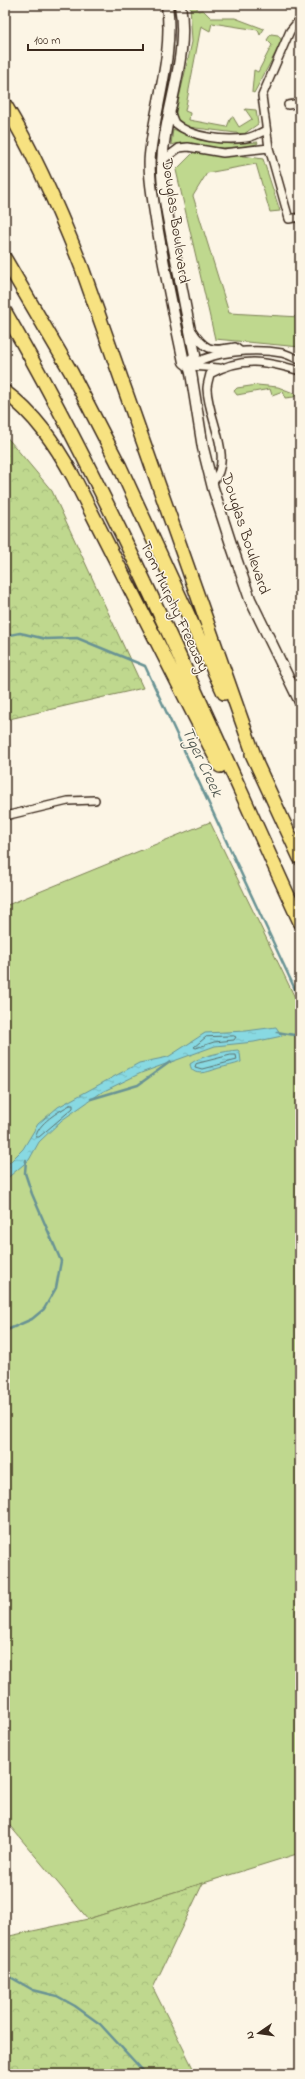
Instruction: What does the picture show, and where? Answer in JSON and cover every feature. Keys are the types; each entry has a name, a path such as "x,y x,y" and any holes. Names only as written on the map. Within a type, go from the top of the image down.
{"highway":[{"path":"5,105 47,184 82,268 256,761"},
{"name":"Tom Murphy Freeway","path":"5,259 71,372 120,467 300,858"},
{"name":"Tom Murphy Freeway","path":"5,312 57,405 103,494 300,922"},
{"path":"5,392 38,423 58,450 73,476 176,682 300,922"}],"main road":[{"name":"Douglas Boulevard","path":"166,5 169,23 168,51 150,162 158,235 184,362 189,366"},
{"name":"Douglas Boulevard","path":"180,5 183,25 183,41 163,160 164,198 195,355 189,366 203,448 212,483 250,599 300,702"},
{"path":"150,162 155,166 160,206 165,215 168,216"}],"street":[{"path":"300,19 290,31 262,96 269,148 289,219 300,217"},
{"path":"288,105 300,103"},
{"path":"170,112 174,122 187,131 204,136 248,138 266,130"},
{"path":"163,160 179,148 188,147 223,153 269,148"},
{"path":"189,326 204,346 213,350 235,347 240,351"},
{"path":"189,366 201,360 240,351 282,353 300,360"},
{"path":"212,483 218,476 222,460 207,389 210,374 222,367 236,363 270,362 300,371"},
{"path":"189,366 222,367"},
{"path":"5,816 68,801 95,800"}],"green space":[{"path":"190,5 196,5 198,11 203,10 211,18 235,18 264,29 260,35 258,30 212,23 210,31 201,26 185,111 190,113 189,120 227,127 231,117 233,117 239,127 252,119 245,109 256,110 258,124 244,134 188,127 177,119 176,111 192,42"},
{"path":"271,34 278,35 282,41 254,93 252,92 254,70 258,72 272,45 267,40"},
{"path":"173,129 200,140 232,144 258,142 257,144 228,148 216,148 186,143 171,145"},
{"path":"197,149 263,159 280,211 270,212 256,164 207,173 193,196 229,313 300,317 300,347 215,339 176,170"},
{"path":"257,385 278,387 296,394 294,397 285,398 283,391 272,395 270,389 237,395 234,391 237,388"},
{"path":"5,435 52,491 143,688 5,720"},
{"path":"210,822 300,1008 300,1853 88,1919 5,1820 5,906"},
{"path":"203,1883 153,1988 196,2074 5,2074 5,1937 88,1919"}],"water":[{"path":"276,1027 282,1036 254,1042 215,1046 141,1073 102,1092 62,1120 39,1142 29,1160 5,1180 5,1167 23,1149 38,1124 58,1107 139,1063 168,1057 205,1033 246,1031"},
{"path":"238,1050 240,1053 241,1062 202,1073 198,1073 191,1069 190,1064 206,1056"}],"waterway":[{"name":"Tiger Creek","path":"5,636 20,633 46,639 77,638 145,666 300,1000"},
{"path":"277,1032 300,1036"},
{"path":"91,1099 138,1085 170,1062"},
{"path":"5,1331 32,1319 44,1309 56,1288 61,1261 32,1194 25,1173 26,1160"},
{"path":"5,1974 33,1990 57,1996 75,2006 100,2024 146,2074"}]}
